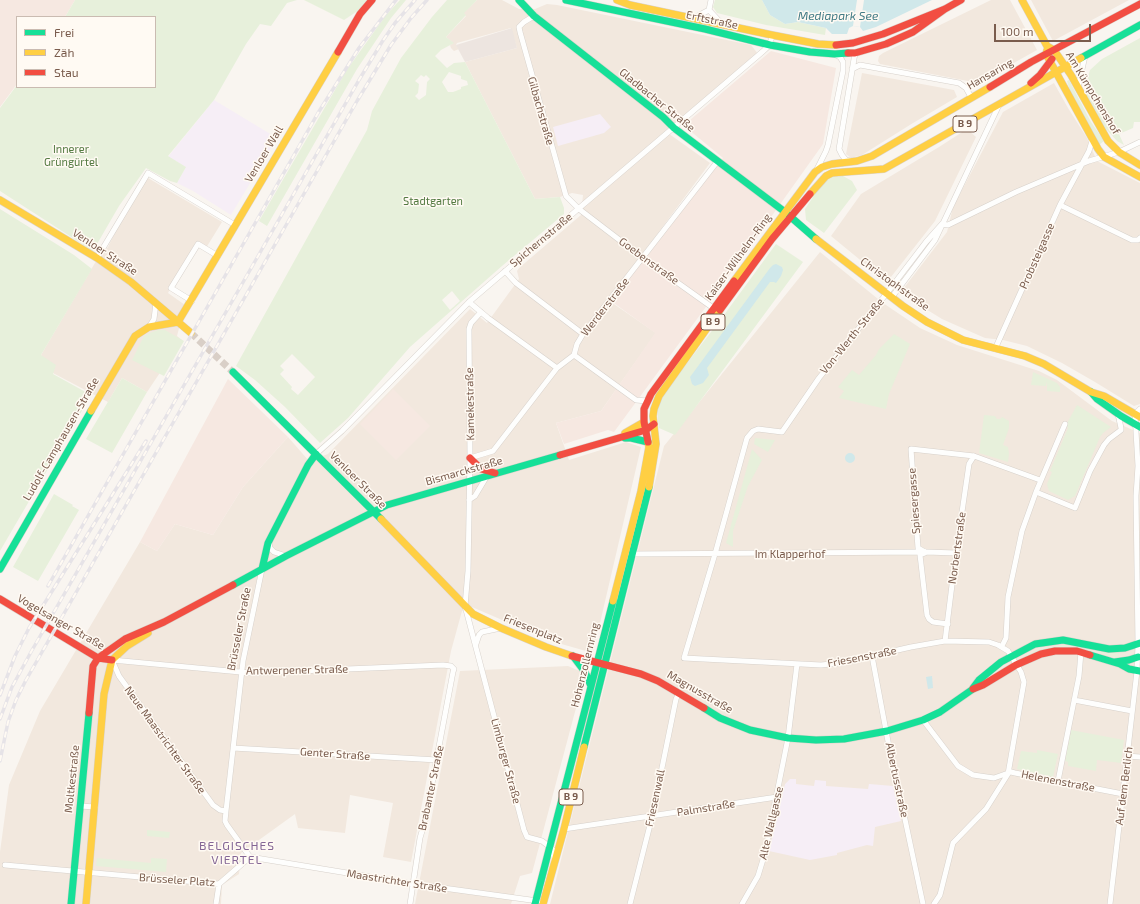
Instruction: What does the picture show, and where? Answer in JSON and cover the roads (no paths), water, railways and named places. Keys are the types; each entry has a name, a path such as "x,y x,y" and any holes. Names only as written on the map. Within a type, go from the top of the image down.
{"main road":[{"name":"Venloer Wall","path":"178,322 192,301 234,226 360,14 372,0"},
{"name":"Gladbacher Straße","path":"519,0 534,16 674,128 785,212"},
{"name":"Erftstraße","path":"566,0 705,29 770,45 810,52 835,54 855,53 886,44 913,32 945,9"},
{"name":"Erftstraße","path":"617,0 630,5 772,35 818,44 836,45 853,43 883,34 945,9"},
{"path":"945,9 961,0"},
{"name":"Am Kümpchenshof","path":"1022,0 1066,66 1108,140 1119,152 1140,165"},
{"name":"Hansaring","path":"851,162 872,156 1054,49 1140,4"},
{"name":"B 9","path":"999,105 1140,25"},
{"path":"1054,49 1056,73"},
{"name":"B 9","path":"1018,94 1040,75 1051,62 1054,55 1054,49"},
{"name":"Am Kümpchenshof","path":"1046,54 1092,141 1104,157"},
{"name":"Kaiser-Wilhelm-Ring","path":"646,430 644,422 644,409 647,401 772,239 792,218 826,176 832,173 884,169 999,105"},
{"path":"1104,157 1140,177"},
{"name":"Kaiser-Wilhelm-Ring","path":"656,433 654,424 654,409 658,396 785,212 815,172 822,167 832,164 851,162"},
{"name":"Venloer Straße","path":"0,200 96,258 131,282 191,333"},
{"name":"Christophstraße","path":"785,212 820,242 907,309 944,331 963,340 1025,356 1044,364 1091,392"},
{"name":"Ludolf-Camphausen-Straße","path":"0,569 135,336 149,327 165,323 178,322"},
{"name":"Venloer Straße","path":"233,372 374,511 465,606"},
{"path":"1091,392 1104,396 1138,413"},
{"path":"1091,392 1095,398 1138,427"},
{"path":"615,439 644,422"},
{"name":"Bismarckstraße","path":"112,660 127,646 164,622 286,556 389,504 646,430 654,424"},
{"name":"Hohenzollernring","path":"544,903 564,829 601,663 628,555 649,447 646,430"},
{"name":"Hohenzollernring","path":"628,555 647,496 654,458 656,433"},
{"path":"615,439 631,438 648,442"},
{"name":"Brüsseler Straße","path":"262,569 268,542 308,465 316,454"},
{"path":"470,458 481,469 495,474"},
{"name":"Vogelsanger Straße","path":"0,600 43,624 98,658 112,660"},
{"name":"Friesenplatz","path":"465,606 478,617 546,647 601,663"},
{"name":"Bismarckstraße","path":"98,658 125,639 164,622"},
{"name":"Magnusstraße","path":"601,663 640,674 658,681 711,713 750,730 788,738 816,740 844,739 887,731 923,720 940,712 973,688 979,680 1010,656 1036,644 1063,640 1109,649 1125,648 1139,644"},
{"name":"Magnusstraße","path":"973,688 983,685 1016,665 1048,652 1062,650 1081,652 1115,662 1125,668 1138,671"},
{"path":"573,656 585,672 591,687"},
{"path":"1115,662 1138,657"},
{"name":"Moltkestraße","path":"71,904 94,666 98,658"},
{"path":"86,904 104,694 112,660"},
{"name":"Hohenzollernring","path":"535,903 591,687 601,663"}],"street":[{"path":"709,10 711,0"},
{"path":"693,18 709,10"},
{"path":"709,10 722,24"},
{"name":"Gilbachstraße","path":"534,16 524,22 520,28 520,32 566,196 579,209"},
{"path":"770,45 772,35"},
{"name":"Spichernstraße","path":"316,454 342,431 469,302 770,45"},
{"path":"851,162 846,160 839,149 855,53"},
{"path":"815,172 828,145 843,70 843,62 840,57 835,54"},
{"path":"1078,87 1084,56"},
{"path":"852,69 860,65 959,83 966,88 971,97"},
{"name":"Von-Werth-Straße","path":"715,554 747,438 753,431 758,429 782,432 819,378 889,295 921,247 942,224 999,105"},
{"name":"Probsteigasse","path":"995,349 1060,205 1089,151 1092,141"},
{"path":"942,224 948,225 1016,192 1082,164 1119,152 1140,142"},
{"name":"Werderstraße","path":"470,458 493,451 557,368 574,355 577,344 584,334 717,162"},
{"path":"96,258 148,173 234,226"},
{"path":"1060,205 1132,240 1138,240 1140,238"},
{"name":"Goebenstraße","path":"579,209 643,258 717,310"},
{"path":"192,301 171,288 198,244 218,256"},
{"path":"504,271 516,283 584,334"},
{"path":"469,302 557,368"},
{"path":"149,327 154,320 156,304"},
{"name":"Kamekestraße","path":"465,606 468,571 470,458 469,329 471,323 481,312"},
{"path":"574,355 636,400 647,401"},
{"name":"Auf dem Berlich","path":"1110,904 1133,702 1138,671 1138,413"},
{"path":"1036,492 1075,508 1090,471 1104,445 1121,430 1118,414"},
{"path":"923,904 935,903 940,895 953,843 986,809 1008,774 1024,682 1023,677 1016,665 1002,646 1006,638 1008,597 1022,531 1040,480 1065,424"},
{"name":"Spiesergasse","path":"926,552 918,548 911,449 974,456"},
{"path":"974,456 1040,480"},
{"name":"Norbertstraße","path":"945,641 969,464 974,456"},
{"path":"469,500 475,496 487,476"},
{"path":"268,542 270,548 274,552 286,556"},
{"path":"926,552 920,556 927,615 933,622 948,624"},
{"name":"Im Klapperhof","path":"628,555 956,553"},
{"name":"Friesenstraße","path":"715,554 684,658 821,665 840,663 915,646 945,641 989,642 1002,646"},
{"name":"Brüsseler Straße","path":"250,858 225,821 242,672 262,569"},
{"name":"Limburger Straße","path":"465,606 526,837 541,841 550,847"},
{"path":"476,644 479,635 482,632 501,628"},
{"path":"1058,781 1079,676 1081,652"},
{"name":"Albertusstraße","path":"872,656 893,768 899,788 923,904"},
{"name":"Antwerpener Straße","path":"112,660 242,672 443,665 452,666 454,669 453,672"},
{"name":"Neue Maastrichter Straße","path":"112,660 119,676 212,806 226,811"},
{"name":"Alte Wallgasse","path":"742,904 758,876 777,797 793,706 797,664"},
{"name":"Brabanter Straße","path":"410,904 420,838 425,821 453,672"},
{"name":"Friesenwall","path":"630,904 652,816 671,720 679,693"},
{"path":"1074,700 1132,711"},
{"path":"1133,702 1140,702"},
{"name":"Helenenstraße","path":"923,720 956,762 969,773 994,778 1015,773 1122,794"},
{"name":"Genter Straße","path":"233,748 437,760"},
{"path":"1128,756 1140,757"},
{"name":"Palmstraße","path":"564,829 777,797"},
{"path":"80,806 94,807"},
{"path":"550,847 553,850 554,863"},
{"name":"Maastrichter Straße","path":"250,858 535,903 544,903"},
{"name":"Brüsseler Platz","path":"5,865 219,884 250,858"},
{"path":"216,904 219,884"}],"water":[{"name":"Mediapark See","path":"762,0 932,0 876,27 863,31 860,27 853,26 849,28 847,34 832,34 826,28 798,22 785,24 770,15"},
{"path":"776,264 782,267 783,270 781,276 776,283 770,282 707,368 709,375 703,383 695,386 692,384 690,377 770,268"},
{"path":"850,453 855,458 850,463 845,458"},
{"path":"932,676 933,688 928,689 926,677"}],"tunnel":[{"path":"191,333 233,372"}],"railway":[{"path":"48,586 318,113 359,48 396,0"},
{"path":"0,719 12,687 31,652 359,80 395,23 415,0"},
{"path":"0,761 8,722 16,700 26,680 357,101 391,45 411,18 427,0"},
{"path":"0,695 15,656 29,628 146,441"}],"district":[{"name":"BELGISCHES VIERTEL","path":"237,853"}],"park label":[{"name":"Innerer Grüngürtel","path":"71,155"},
{"name":"Stadtgarten","path":"433,201"}]}
